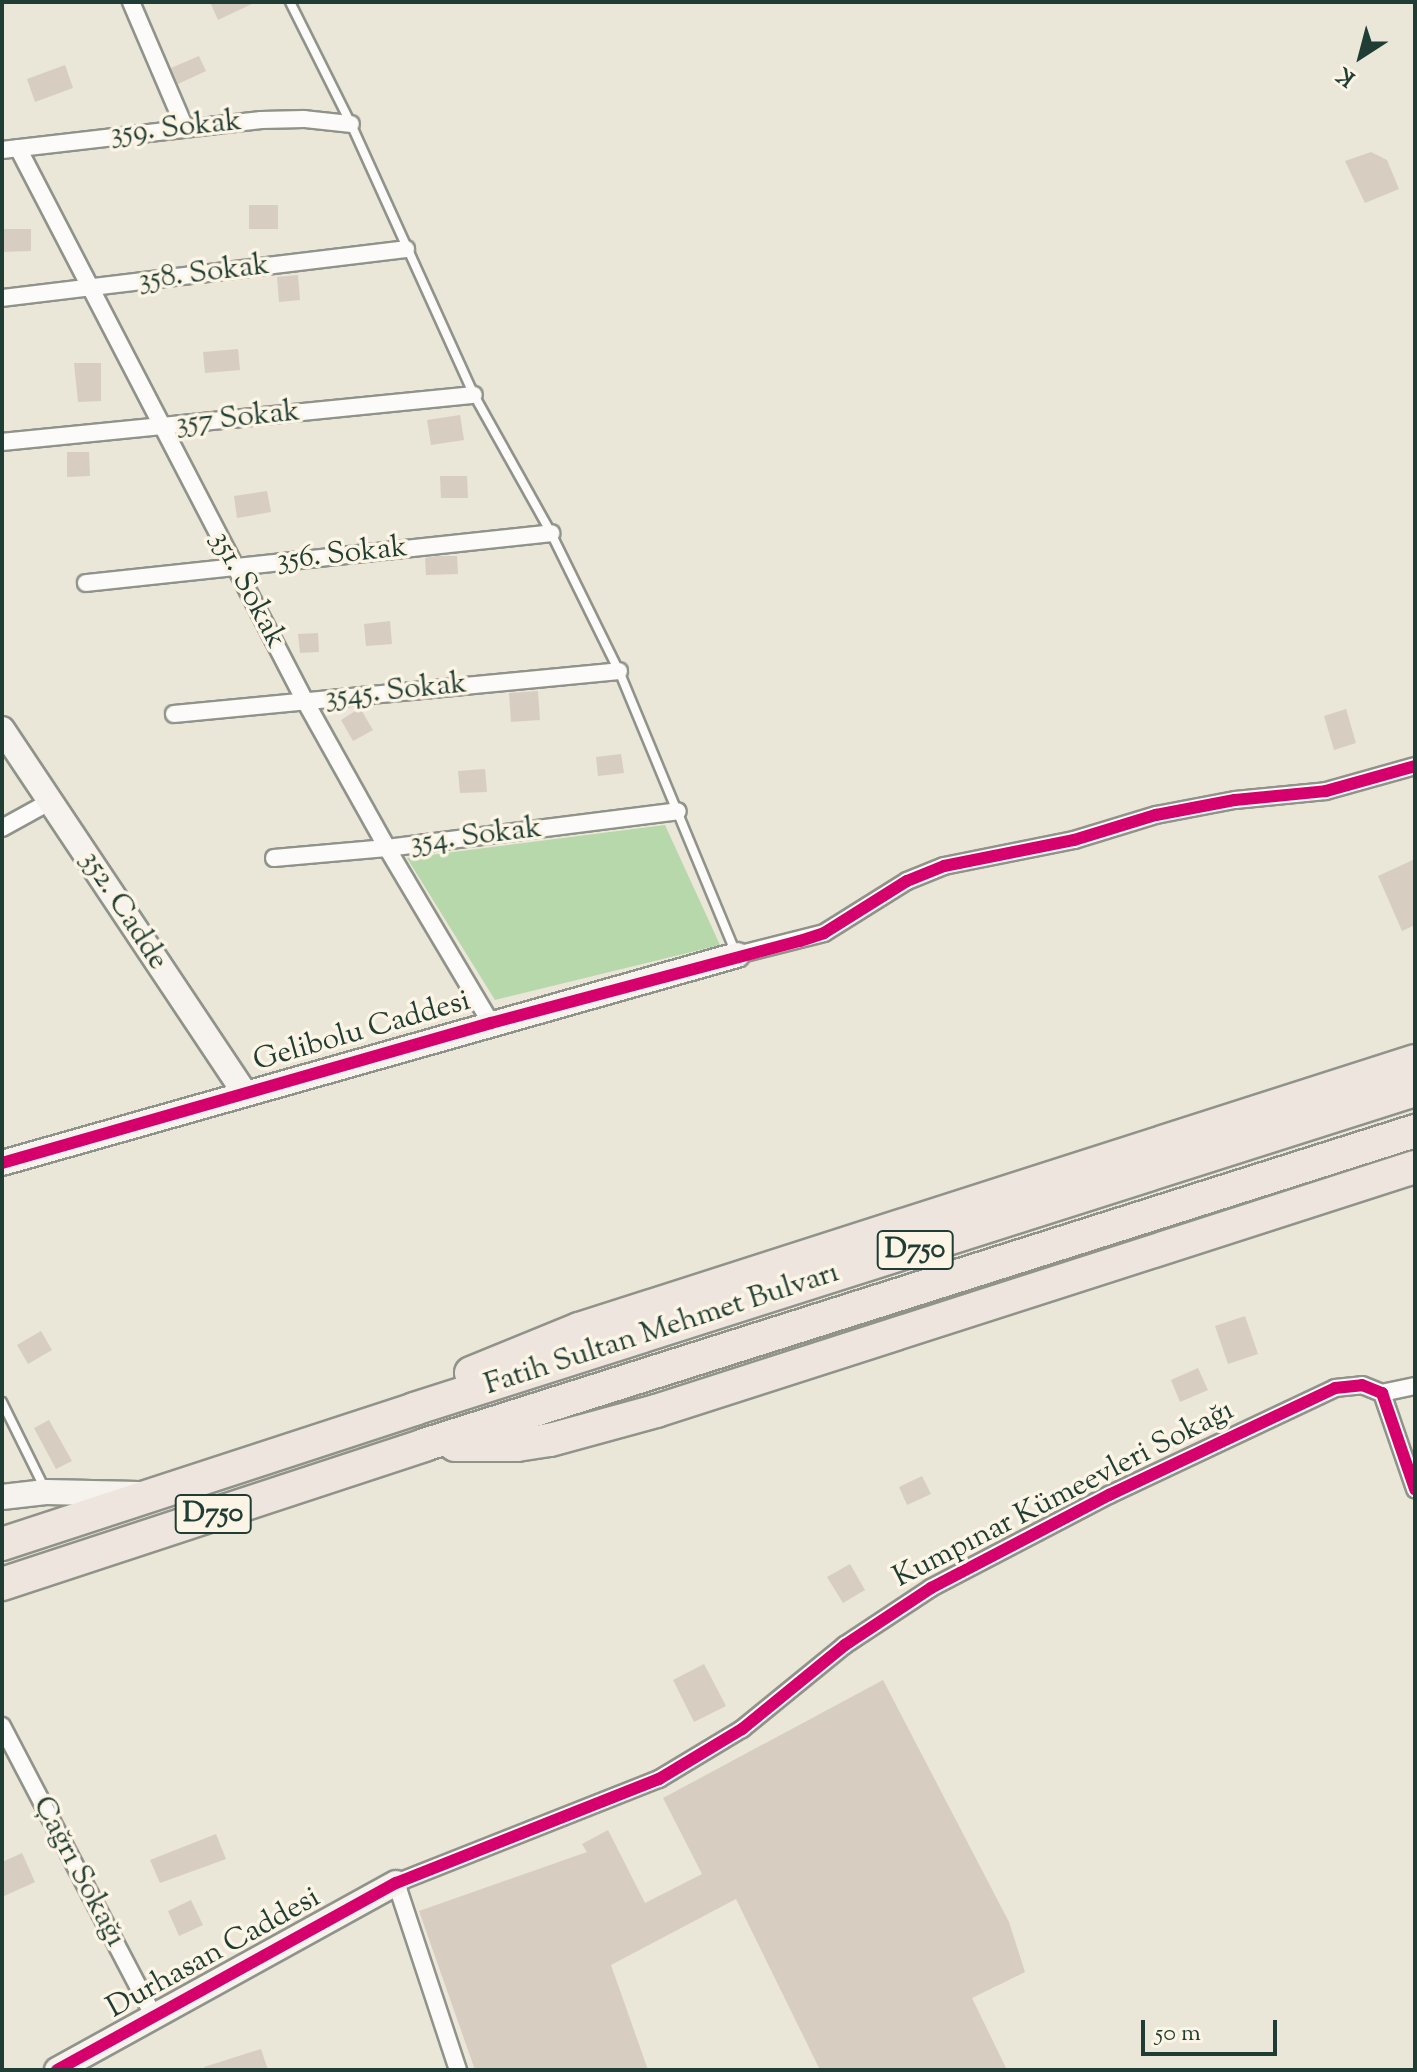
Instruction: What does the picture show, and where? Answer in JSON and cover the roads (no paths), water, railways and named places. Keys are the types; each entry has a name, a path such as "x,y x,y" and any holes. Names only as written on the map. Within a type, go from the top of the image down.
{"highway":[{"path":"414,1409 476,1370 579,1329 1415,1061"},
{"name":"Fatih Sultan Mehmet Bulvarı","path":"2,1544 414,1409 1415,1090"},
{"name":"Fatih Sultan Mehmet Bulvarı","path":"2,1584 424,1445 1415,1131"},
{"path":"424,1445 517,1445 550,1440 656,1411 1415,1167"}],"street":[{"path":"131,2 185,128"},
{"name":"359. Sokak","path":"10,149 185,128 304,119 351,124"},
{"name":"351. Sokak","path":"10,149 89,288 305,701 387,848 491,1023"},
{"name":"358. Sokak","path":"2,298 406,249"},
{"name":"357 Sokak","path":"2,442 474,395"},
{"name":"356. Sokak","path":"86,583 551,533"},
{"name":"3545. Sokak","path":"174,714 619,671"},
{"name":"352. Cadde","path":"2,729 244,1092"},
{"path":"737,955 824,933 907,881 944,866 1008,855 1199,806 1326,791 1415,766"},
{"path":"2,828 51,801"},
{"name":"354. Sokak","path":"274,858 387,848 678,811"},
{"name":"Gelibolu Caddesi","path":"2,1163 244,1092 737,955"},
{"name":"Kumpınar Kümeevleri Sokağı","path":"396,1883 614,1799 694,1760 742,1729 891,1613 999,1550 1109,1495 1335,1388 1362,1385 1382,1393 1415,1386"},
{"path":"1382,1393 1415,1489"},
{"path":"2,1497 46,1492 154,1494"},
{"name":"Çağrı Sokağı","path":"2,1726 154,2017"},
{"path":"396,1883 458,2070"},
{"name":"Durhasan Caddesi","path":"64,2068 396,1883"}],"lane":[{"path":"290,2 351,124 474,395 551,533 619,671 737,955"},
{"path":"2,1402 46,1492"}]}
